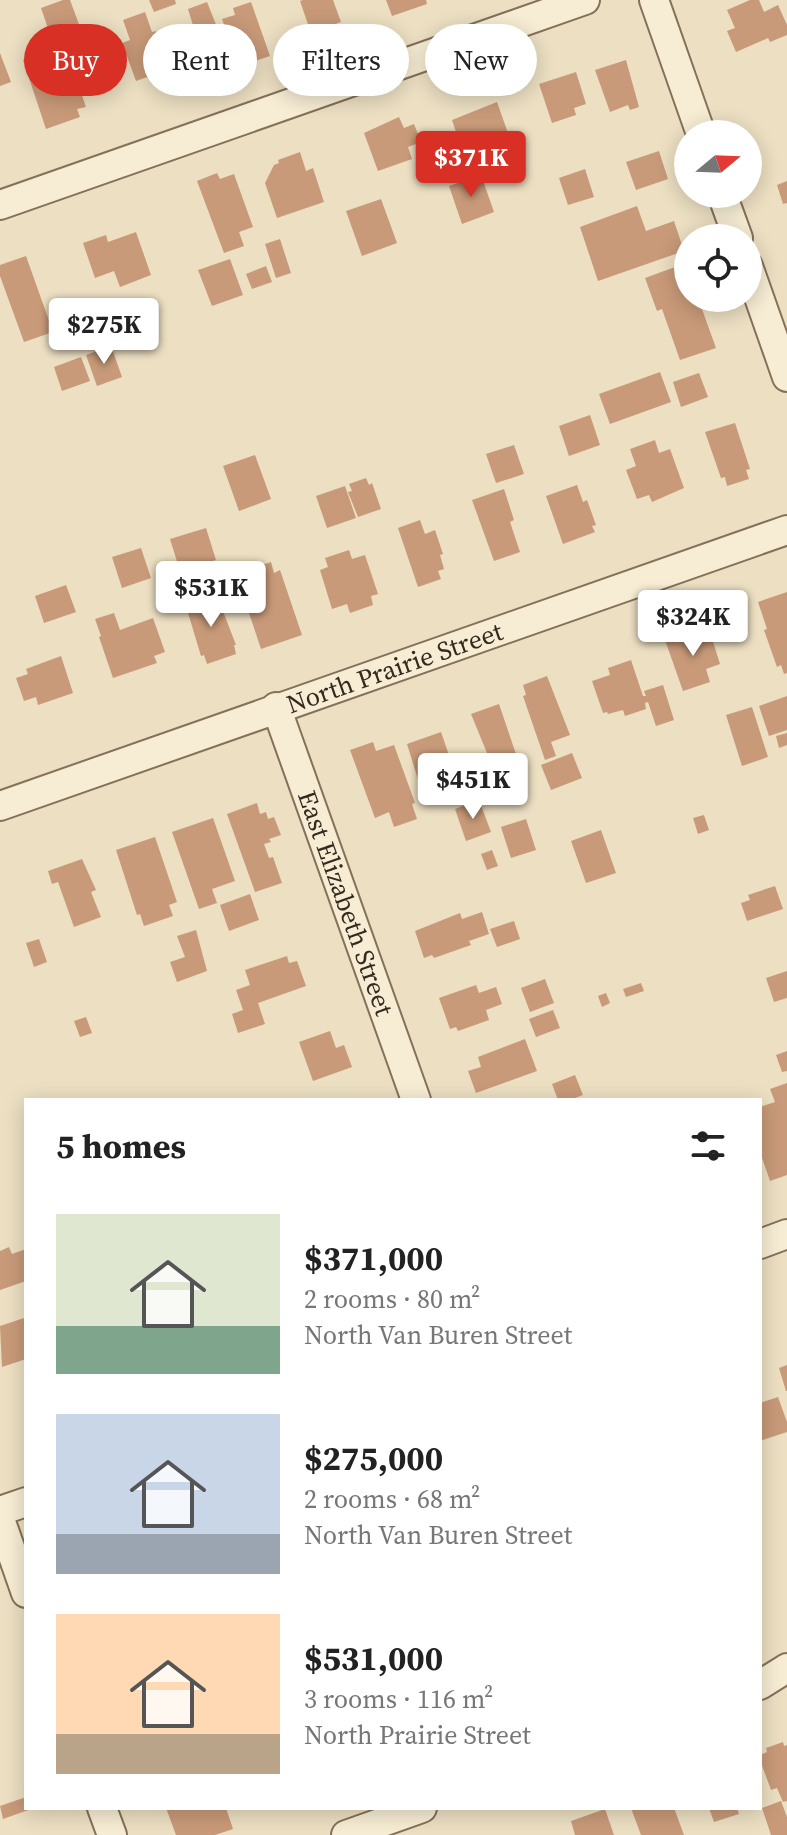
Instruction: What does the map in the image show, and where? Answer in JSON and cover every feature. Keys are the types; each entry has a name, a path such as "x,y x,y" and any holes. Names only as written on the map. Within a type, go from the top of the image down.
{"street":[{"path":"0,205 585,0"},
{"path":"654,0 696,120"},
{"path":"762,306 787,377"},
{"name":"North Prairie Street","path":"0,806 787,530"},
{"name":"East Elizabeth Street","path":"276,707 415,1098"},
{"path":"762,1243 787,1234"},
{"path":"0,1511 24,1503"},
{"path":"0,1519 24,1587"},
{"path":"762,1684 787,1668"},
{"path":"103,1810 112,1835"},
{"path":"346,1835 416,1810"}],"building":[{"path":"70,0 79,24 47,24 41,8"},
{"path":"149,0 175,0 176,4 154,12"},
{"path":"333,0 341,22 308,24 300,1"},
{"path":"386,0 426,0 427,4 392,16"},
{"path":"750,0 759,0 764,12 778,5 787,25 787,35 770,42 768,38 736,52 727,31 735,28 727,10"},
{"path":"207,2 216,24 193,24 188,9"},
{"path":"251,2 270,56 257,60 257,24 224,24 222,19 235,15 233,8"},
{"path":"145,12 149,24 143,24 143,79 136,81 127,57 127,41 130,40 127,24 123,20"},
{"path":"0,53 11,82 0,86"},
{"path":"626,60 639,107 630,110 628,105 610,112 595,70"},
{"path":"576,72 586,104 574,108 576,115 552,123 539,84"},
{"path":"35,96 82,96 86,107 77,109 80,117 46,129"},
{"path":"497,102 509,136 488,143 493,156 467,165 452,120"},
{"path":"399,117 404,128 414,124 421,142 408,147 412,159 378,171 364,133"},
{"path":"659,151 668,179 636,190 626,162"},
{"path":"300,152 306,171 313,168 324,202 277,218 265,183 278,160"},
{"path":"585,169 594,197 568,205 559,178"},
{"path":"217,173 220,179 234,174 253,227 239,232 244,246 224,253 197,181"},
{"path":"481,175 494,212 462,224 449,186"},
{"path":"787,181 787,203 783,204 777,185"},
{"path":"381,199 397,243 362,256 346,211"},
{"path":"637,206 646,231 674,221 674,254 598,281 580,227"},
{"path":"136,232 151,275 120,287 114,271 95,278 83,243 106,235 108,242"},
{"path":"280,239 291,273 276,278 265,244"},
{"path":"26,256 53,332 24,342 0,276 0,265"},
{"path":"230,259 243,295 212,306 198,270"},
{"path":"266,266 272,282 252,289 246,274"},
{"path":"674,267 674,312 703,312 716,348 680,360 662,309 657,311 645,278"},
{"path":"111,346 122,377 97,386 86,355"},
{"path":"81,357 90,381 62,391 54,367"},
{"path":"660,372 671,402 610,424 599,394"},
{"path":"699,373 708,397 681,407 673,382"},
{"path":"590,415 600,445 569,456 559,426"},
{"path":"735,423 750,469 746,470 749,479 727,486 725,477 721,478 705,432"},
{"path":"655,440 659,453 670,449 684,488 652,502 649,495 637,499 626,470 636,466 630,449"},
{"path":"514,445 524,474 496,483 486,454"},
{"path":"255,455 271,499 239,511 223,466"},
{"path":"366,478 369,485 372,483 381,509 358,517 348,492 352,491 349,484"},
{"path":"577,485 583,502 587,500 596,525 592,526 595,532 563,544 546,496"},
{"path":"345,486 356,518 327,528 316,496"},
{"path":"504,489 520,552 494,561 472,500"},
{"path":"420,520 425,534 435,530 444,569 438,571 441,579 418,587 398,528"},
{"path":"206,528 216,560 180,571 170,539"},
{"path":"141,548 151,578 122,588 112,557"},
{"path":"349,550 352,559 365,555 378,594 371,596 373,605 350,613 347,604 332,609 320,570 328,567 325,558"},
{"path":"271,562 274,573 280,570 302,635 261,649 236,574"},
{"path":"66,585 76,612 44,623 35,596"},
{"path":"787,592 787,673 784,674 781,665 777,667 758,602"},
{"path":"216,593 236,645 236,654 207,664 204,655 201,656 185,603"},
{"path":"114,613 120,630 153,618 165,652 154,656 157,663 113,678 95,619"},
{"path":"694,631 696,638 710,632 720,664 706,669 710,682 683,691 665,640"},
{"path":"61,656 73,693 38,705 36,697 24,701 16,678 28,674 26,669"},
{"path":"631,660 643,696 646,696 644,691 663,685 674,720 656,726 648,702 645,703 646,709 625,716 623,710 603,713 592,681 610,675 608,668"},
{"path":"547,676 570,735 551,742 556,756 545,760 523,696 526,695 523,685"},
{"path":"787,696 787,730 769,736 759,706"},
{"path":"499,704 520,766 496,775 471,714"},
{"path":"752,707 768,757 742,766 726,715"},
{"path":"441,732 460,787 435,798 435,795 424,799 407,744"},
{"path":"787,733 787,745 779,748 776,736"},
{"path":"373,742 376,751 394,745 415,803 412,804 417,819 394,827 389,812 375,818 350,750"},
{"path":"572,753 582,778 551,790 541,765"},
{"path":"479,800 491,832 466,841 455,809"},
{"path":"257,803 260,814 266,812 268,819 274,817 281,835 264,844 269,858 273,857 282,883 255,892 227,814"},
{"path":"704,815 709,830 698,834 693,818"},
{"path":"213,818 235,881 212,889 217,903 199,909 172,832"},
{"path":"526,819 536,850 511,858 501,827"},
{"path":"601,830 616,873 586,883 571,841"},
{"path":"155,837 177,902 169,905 173,916 144,926 140,914 137,915 116,850"},
{"path":"492,850 498,866 487,870 481,854"},
{"path":"82,859 96,890 91,892 101,917 74,927 58,882 52,884 48,871"},
{"path":"775,886 783,909 747,921 741,903 750,900 748,895"},
{"path":"250,894 259,920 229,931 220,905"},
{"path":"482,912 489,934 469,941 471,945 434,958 432,955 424,958 415,931 460,913 462,919"},
{"path":"514,921 520,939 497,947 490,929"},
{"path":"196,930 207,971 177,982 170,962 185,957 177,936"},
{"path":"39,939 47,962 34,967 26,943"},
{"path":"287,956 289,963 297,961 306,986 258,1003 265,1024 238,1033 232,1014 243,1010 236,990 250,985 245,970"},
{"path":"787,971 787,998 774,1002 766,978"},
{"path":"545,979 554,1003 530,1012 521,988"},
{"path":"641,983 644,991 626,997 623,989"},
{"path":"476,985 479,993 496,987 502,1004 486,1010 489,1020 458,1031 456,1027 450,1029 439,998"},
{"path":"606,993 610,1003 602,1007 598,996"},
{"path":"553,1010 560,1028 536,1037 529,1019"},
{"path":"86,1017 92,1033 80,1037 74,1021"},
{"path":"330,1031 336,1048 344,1045 352,1067 313,1081 299,1042"},
{"path":"525,1039 537,1071 476,1093 468,1071 481,1067 478,1057"},
{"path":"787,1051 787,1071 782,1072 776,1055"},
{"path":"575,1075 583,1095 557,1098 552,1084"},
{"path":"787,1083 787,1175 770,1181 762,1158 762,1106 775,1102 770,1089"},
{"path":"9,1247 12,1254 24,1250 24,1282 0,1290 0,1251"},
{"path":"24,1318 24,1360 2,1367 0,1326"},
{"path":"787,1365 787,1391 786,1391 779,1368"},
{"path":"778,1397 787,1422 787,1432 762,1440 762,1402"},
{"path":"783,1742 784,1746 787,1745 787,1801 783,1802 777,1788 771,1790 762,1765 762,1754 767,1752 766,1748"},
{"path":"24,1798 24,1810 28,1810 3,1819 0,1806"},
{"path":"781,1801 787,1817 787,1835 771,1835 762,1808"},
{"path":"167,1810 227,1810 233,1829 215,1835 176,1835"},
{"path":"605,1810 614,1835 575,1835 571,1821"},
{"path":"632,1810 675,1810 684,1835 641,1835"},
{"path":"710,1810 738,1810 739,1814 714,1822"}]}
